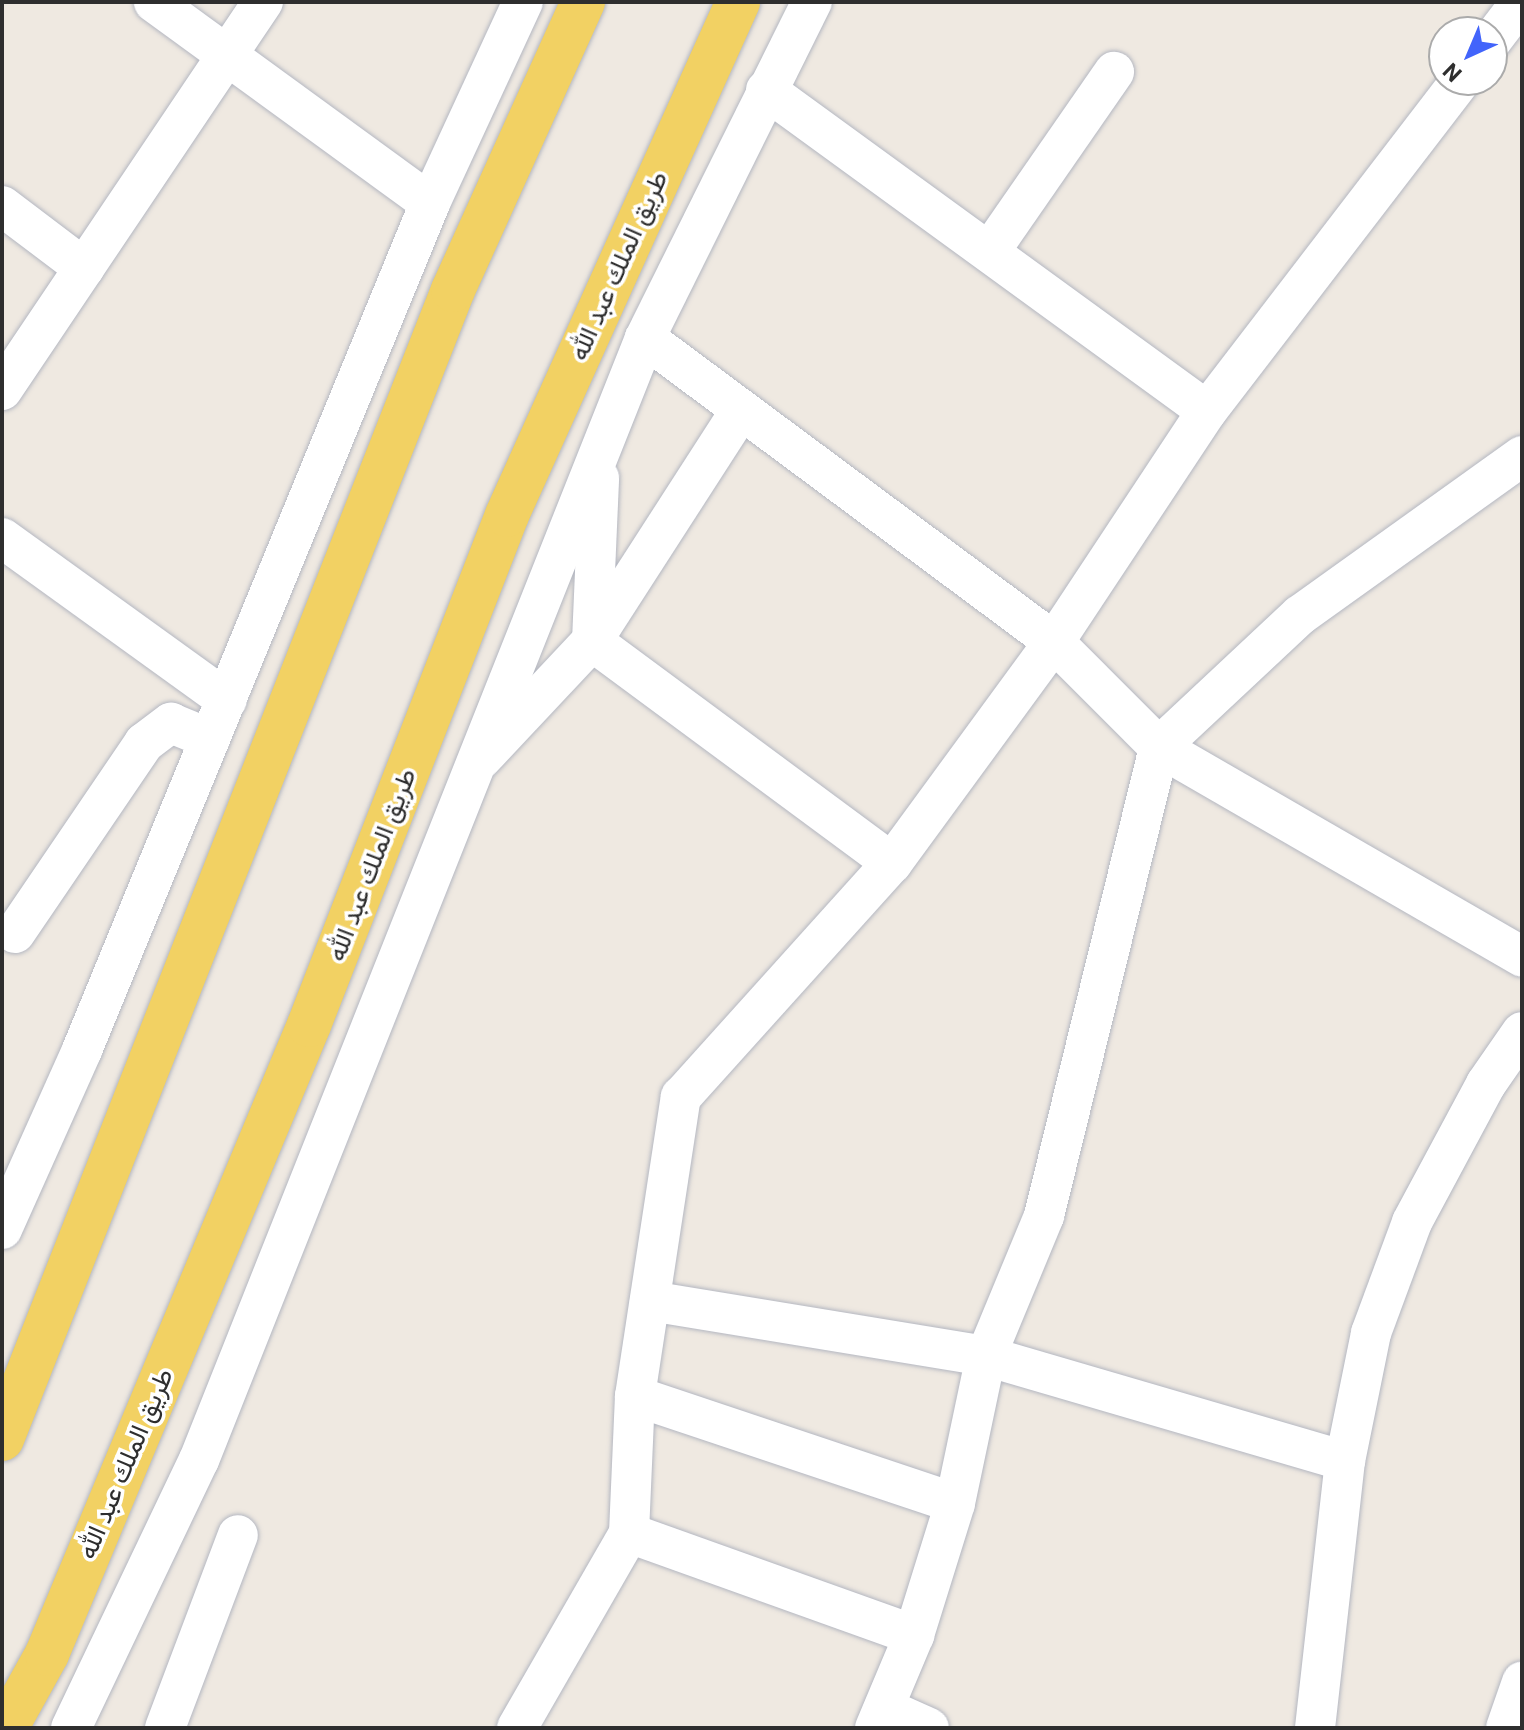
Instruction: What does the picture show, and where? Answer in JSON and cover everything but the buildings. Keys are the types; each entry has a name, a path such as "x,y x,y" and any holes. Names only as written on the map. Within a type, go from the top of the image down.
{"main road":[{"path":"2,1439 453,290 583,2"},
{"name":"طريق الملك عبد الله","path":"6,1728 47,1654 309,1025 507,515 738,2"}],"street":[{"path":"154,2 430,203"},
{"path":"2,390 263,2"},
{"path":"2,1229 227,700 430,203 523,2"},
{"path":"71,1728 199,1460 466,776 645,338 812,2"},
{"path":"1508,19 1521,2"},
{"path":"990,251 1114,72"},
{"path":"766,90 1207,411"},
{"path":"517,1728 629,1533 635,1396 681,1097 892,863 1054,642 1207,411 1449,96"},
{"path":"2,206 84,268"},
{"path":"645,338 739,413 818,463 1054,642 1159,747 1522,957"},
{"path":"466,776 592,641 739,413"},
{"path":"592,641 600,448"},
{"path":"929,1728 879,1718 914,1635 955,1503 986,1356 1044,1216 1159,747 1300,615 1522,456"},
{"path":"2,538 227,700"},
{"path":"592,641 892,863"},
{"path":"15,933 144,743 171,723 210,739"},
{"path":"1315,1728 1345,1461 1371,1333 1412,1222 1486,1084 1522,1032"},
{"path":"650,1301 986,1356 1345,1461"},
{"path":"635,1396 955,1503"},
{"path":"629,1533 914,1635"},
{"path":"165,1728 238,1535"},
{"path":"1506,1728 1522,1682"}]}
